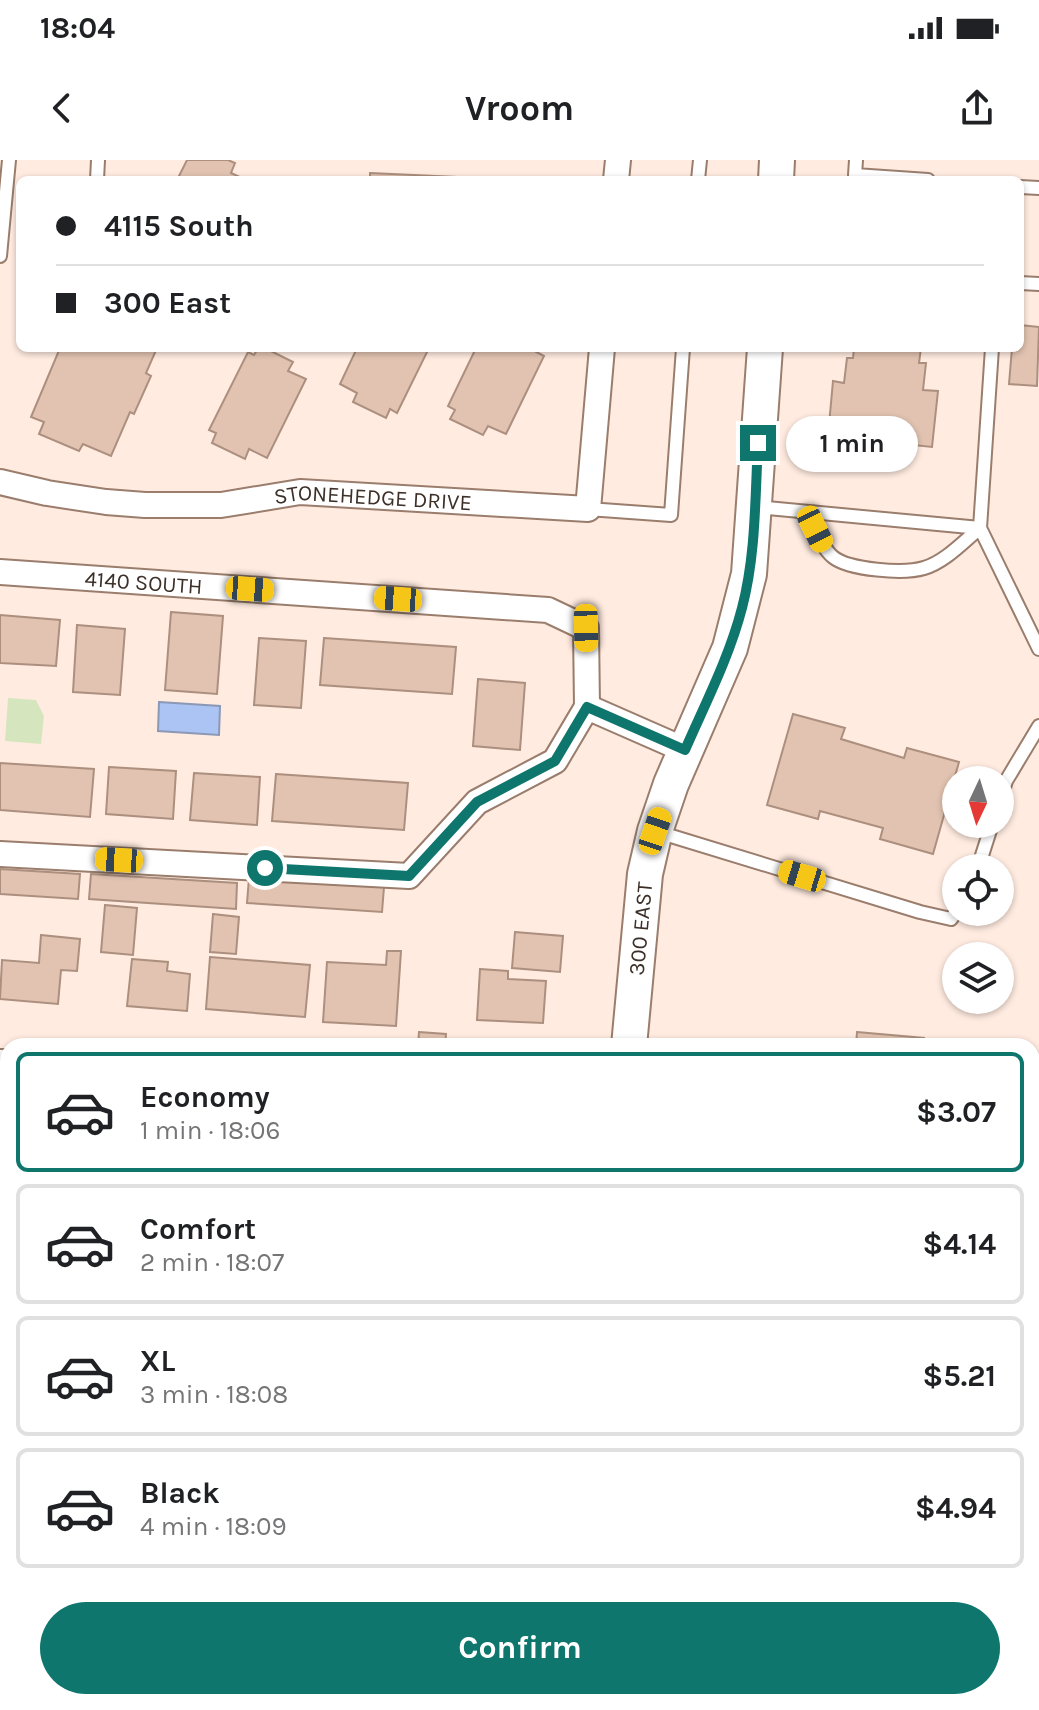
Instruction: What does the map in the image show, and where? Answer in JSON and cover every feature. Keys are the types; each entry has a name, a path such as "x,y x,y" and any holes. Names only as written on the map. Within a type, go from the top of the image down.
{"street":[{"path":"588,509 602,352"},
{"name":"300 EAST","path":"630,1038 645,874 655,831 685,750 730,648 749,574 765,352"},
{"name":"STONEHEDGE DRIVE","path":"0,482 47,493 132,504 221,505 300,492 588,509"},
{"name":"4140 SOUTH","path":"0,572 548,610 586,628 587,707"},
{"path":"0,854 409,876 477,802 555,761 587,707 685,750"}],"lane":[{"path":"0,256 9,160"},
{"path":"856,160 855,175 870,176"},
{"path":"588,509 671,515 683,352"},
{"path":"992,352 980,528 1039,649"},
{"path":"754,507 980,528"},
{"path":"808,514 831,555 841,562 863,568 925,568 980,528"},
{"path":"1014,768 1039,726"},
{"path":"655,831 942,917"}],"green space":[{"path":"8,698 36,700 44,716 41,744 5,741"}],"water":[{"path":"159,702 220,706 219,735 158,731"}],"building":[{"path":"187,160 228,160 235,163 231,173 237,176 179,176"},
{"path":"370,173 435,176 370,176"},
{"path":"1024,325 1039,327 1037,386 1009,384 1012,352 1024,352"},
{"path":"58,352 155,352 146,373 151,376 134,414 130,412 111,456 83,444 79,451 39,434 44,422 31,417"},
{"path":"248,352 254,355 256,352 273,352 293,362 288,371 306,379 267,458 249,449 245,459 212,443 216,433 209,430"},
{"path":"355,352 427,352 397,413 390,409 386,418 353,402 357,393 340,384"},
{"path":"474,352 536,352 544,356 506,434 488,426 483,435 450,419 455,410 448,406"},
{"path":"854,352 920,352 919,363 926,363 923,390 938,391 932,447 828,436 833,381 844,383 847,358 853,358"},
{"path":"171,612 223,616 217,694 165,690"},
{"path":"0,615 60,620 56,666 0,663"},
{"path":"77,625 125,629 120,695 73,692"},
{"path":"259,638 306,641 301,708 254,705"},
{"path":"324,638 456,647 452,694 320,685"},
{"path":"478,679 525,683 520,750 473,746"},
{"path":"793,714 845,728 841,739 904,758 907,748 959,762 958,766 942,766 942,822 933,854 880,839 883,828 820,811 818,819 767,805"},
{"path":"0,763 94,769 90,817 0,810"},
{"path":"109,767 176,771 173,819 106,814"},
{"path":"194,773 260,777 257,825 190,820"},
{"path":"276,774 408,783 404,830 272,821"},
{"path":"0,869 80,874 78,899 0,894"},
{"path":"91,874 237,883 236,909 89,899"},
{"path":"249,878 384,887 382,912 247,903"},
{"path":"105,905 137,908 133,955 101,952"},
{"path":"213,914 239,917 236,954 210,952"},
{"path":"515,932 563,936 560,972 512,968"},
{"path":"41,935 80,939 77,971 61,970 58,1004 0,999 2,960 39,963"},
{"path":"387,951 401,951 396,1026 323,1022 327,962 386,965"},
{"path":"210,957 310,965 305,1017 206,1009"},
{"path":"132,959 168,962 167,971 190,974 187,1011 127,1006"},
{"path":"480,969 508,971 508,979 546,981 543,1023 477,1020"},
{"path":"419,1032 446,1034 446,1038 419,1038"},
{"path":"857,1032 924,1038 857,1038"}],"route":[{"path":"265,868 409,876 477,802 555,761 587,707 685,750 730,648 742,606 749,574 758,443"}]}
